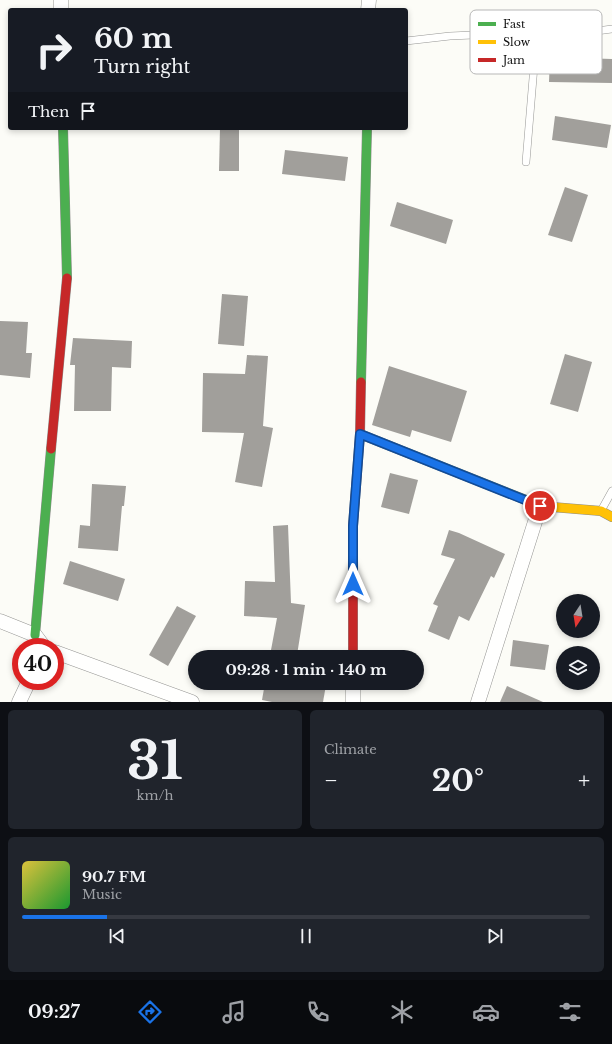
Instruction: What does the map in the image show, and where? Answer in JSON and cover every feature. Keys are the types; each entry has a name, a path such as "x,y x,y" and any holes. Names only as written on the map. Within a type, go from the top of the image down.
{"street":[{"path":"0,621 35,636 67,273 63,130"},
{"path":"353,650 353,526 360,434 368,130"},
{"path":"360,434 540,506 601,511 612,517"},
{"path":"478,702 540,506"},
{"path":"64,655 192,702"},
{"path":"19,702 25,690"},
{"path":"353,690 353,702"}],"lane":[{"path":"602,30 612,29"},
{"path":"408,41 470,35"},
{"path":"526,162 533,74"},
{"path":"601,511 612,491"}],"building":[{"path":"602,59 612,59 612,83 549,82 549,74 602,74"},
{"path":"555,116 611,125 607,148 552,140"},
{"path":"220,130 239,130 239,171 219,171"},
{"path":"285,150 348,157 345,181 282,174"},
{"path":"565,187 588,195 572,242 548,235"},
{"path":"397,202 453,220 446,244 390,226"},
{"path":"222,294 248,296 244,346 218,344"},
{"path":"0,321 28,322 26,353 32,353 30,378 0,375"},
{"path":"73,338 132,341 131,368 112,367 111,411 74,411 75,365 70,365"},
{"path":"565,354 592,362 578,412 550,404"},
{"path":"247,355 268,356 263,426 273,428 262,487 235,482 244,433 202,432 203,373 245,374"},
{"path":"389,366 467,391 451,442 412,430 410,437 372,425"},
{"path":"390,473 418,480 409,514 381,507"},
{"path":"92,484 126,486 124,506 122,506 118,551 78,548 80,525 90,526"},
{"path":"288,525 291,603 305,605 298,650 271,650 277,618 244,616 245,581 275,582 273,526"},
{"path":"449,530 505,554 494,578 491,576 469,621 459,616 449,640 428,631 438,606 433,604 455,559 441,555"},
{"path":"70,561 125,579 118,601 63,584"},
{"path":"177,606 196,616 168,666 149,655"},
{"path":"513,640 549,645 545,670 510,666"},
{"path":"507,686 543,702 500,702"},
{"path":"264,690 325,690 323,702 272,702 262,700"}],"traffic: fast":[{"path":"63,130 67,278"},
{"path":"361,382 367,130"},
{"path":"360,434 531,502"},
{"path":"35,635 51,449"}],"traffic: slow":[{"path":"531,502 540,506 601,511 612,517"}],"traffic: jam":[{"path":"51,449 67,278"},
{"path":"353,650 353,526 360,434 361,382"}],"route":[{"path":"353,584 353,526 360,434 540,506"}]}
